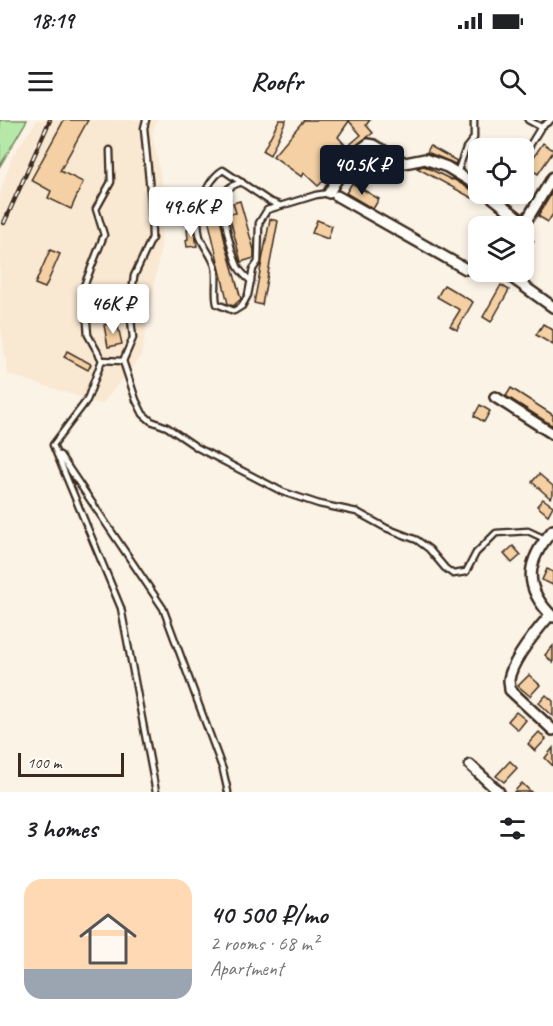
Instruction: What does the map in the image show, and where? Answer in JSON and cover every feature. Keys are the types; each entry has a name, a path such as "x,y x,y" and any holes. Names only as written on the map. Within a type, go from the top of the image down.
{"street":[{"path":"468,180 447,167 425,159 405,163 374,145 368,144 358,151 339,176 333,195 468,269"},
{"path":"529,216 553,177"},
{"path":"500,204 514,216"},
{"path":"518,282 553,307"},
{"path":"495,397 553,434"},
{"path":"553,530 532,562 530,580 537,599 552,616 528,643 509,680 510,690 553,730"},
{"path":"470,765 499,792"}],"lane":[{"path":"146,120 144,128 152,238 134,276 130,310 133,339 123,361 143,414 198,448 284,492 318,504 357,512 386,528 417,540 453,574 466,572 477,553 496,533 528,531 545,539"},
{"path":"457,173 466,148 474,138 474,120"},
{"path":"528,120 541,127"},
{"path":"534,139 541,127 551,120"},
{"path":"53,445 87,400 102,360 88,335 84,286 104,235 96,209 111,182 110,150"},
{"path":"279,205 269,201 224,170 213,178 205,193 199,216 199,235 215,266 217,304 234,311 242,306 248,295 253,268 258,262 259,223 267,210 316,195 333,195"},
{"path":"242,182 233,185 225,193 223,205 227,229 239,268 250,281"},
{"path":"102,360 123,361"},
{"path":"53,445 121,608 156,792"},
{"path":"53,445 163,608 224,770 228,792"}],"shaded area":[{"path":"37,120 157,120 152,133 164,194 161,247 141,356 102,404 8,374 0,321 0,193 12,157"}],"green space":[{"path":"0,120 27,120 0,166"}],"building":[{"path":"64,120 88,120 60,171 83,182 71,209 48,198 51,191 31,180"},
{"path":"279,120 286,120 270,155 263,151"},
{"path":"304,120 370,120 366,125 373,133 351,149 335,170 318,186 304,173 302,177 273,156","holes":["349,121 361,135 347,147 338,137"]},
{"path":"543,143 553,150 538,174 534,171 534,156"},
{"path":"430,146 457,161 455,164 427,152"},
{"path":"369,151 388,162 382,173 360,161"},
{"path":"424,166 453,179 468,188 468,196 417,168"},
{"path":"352,183 379,199 373,209 346,193"},
{"path":"553,191 553,214 548,222 538,216"},
{"path":"240,201 254,250 254,258 241,262 229,214 236,213 233,203"},
{"path":"218,207 241,299 233,306 228,304 206,210"},
{"path":"270,219 278,221 262,305 254,303"},
{"path":"317,220 332,226 328,239 312,233"},
{"path":"194,228 197,246 187,247 187,229"},
{"path":"50,250 60,254 45,288 35,284"},
{"path":"444,285 473,302 457,330 450,326 460,310 437,297"},
{"path":"501,285 509,290 491,322 483,317"},
{"path":"117,322 122,344 108,347 104,325"},
{"path":"543,324 553,330 553,345 536,335"},
{"path":"67,351 91,364 88,370 64,357"},
{"path":"511,388 553,415 553,426 506,396"},
{"path":"480,405 490,411 484,422 474,416"},
{"path":"539,474 553,486 553,494 550,498 532,482"},
{"path":"543,499 553,506 548,515 537,506"},
{"path":"513,546 521,555 512,563 504,554"},
{"path":"547,569 553,572 553,585 542,580"},
{"path":"553,646 553,663 545,655"},
{"path":"529,675 540,685 530,696 518,686"},
{"path":"546,695 553,701 553,716 539,703"},
{"path":"516,712 526,720 518,730 508,721"},
{"path":"539,732 546,739 535,751 528,744"},
{"path":"553,748 553,766 545,758"},
{"path":"510,761 517,768 504,782 496,776"},
{"path":"522,783 531,792 514,792"}],"railway":[{"path":"4,223 50,120"}]}
